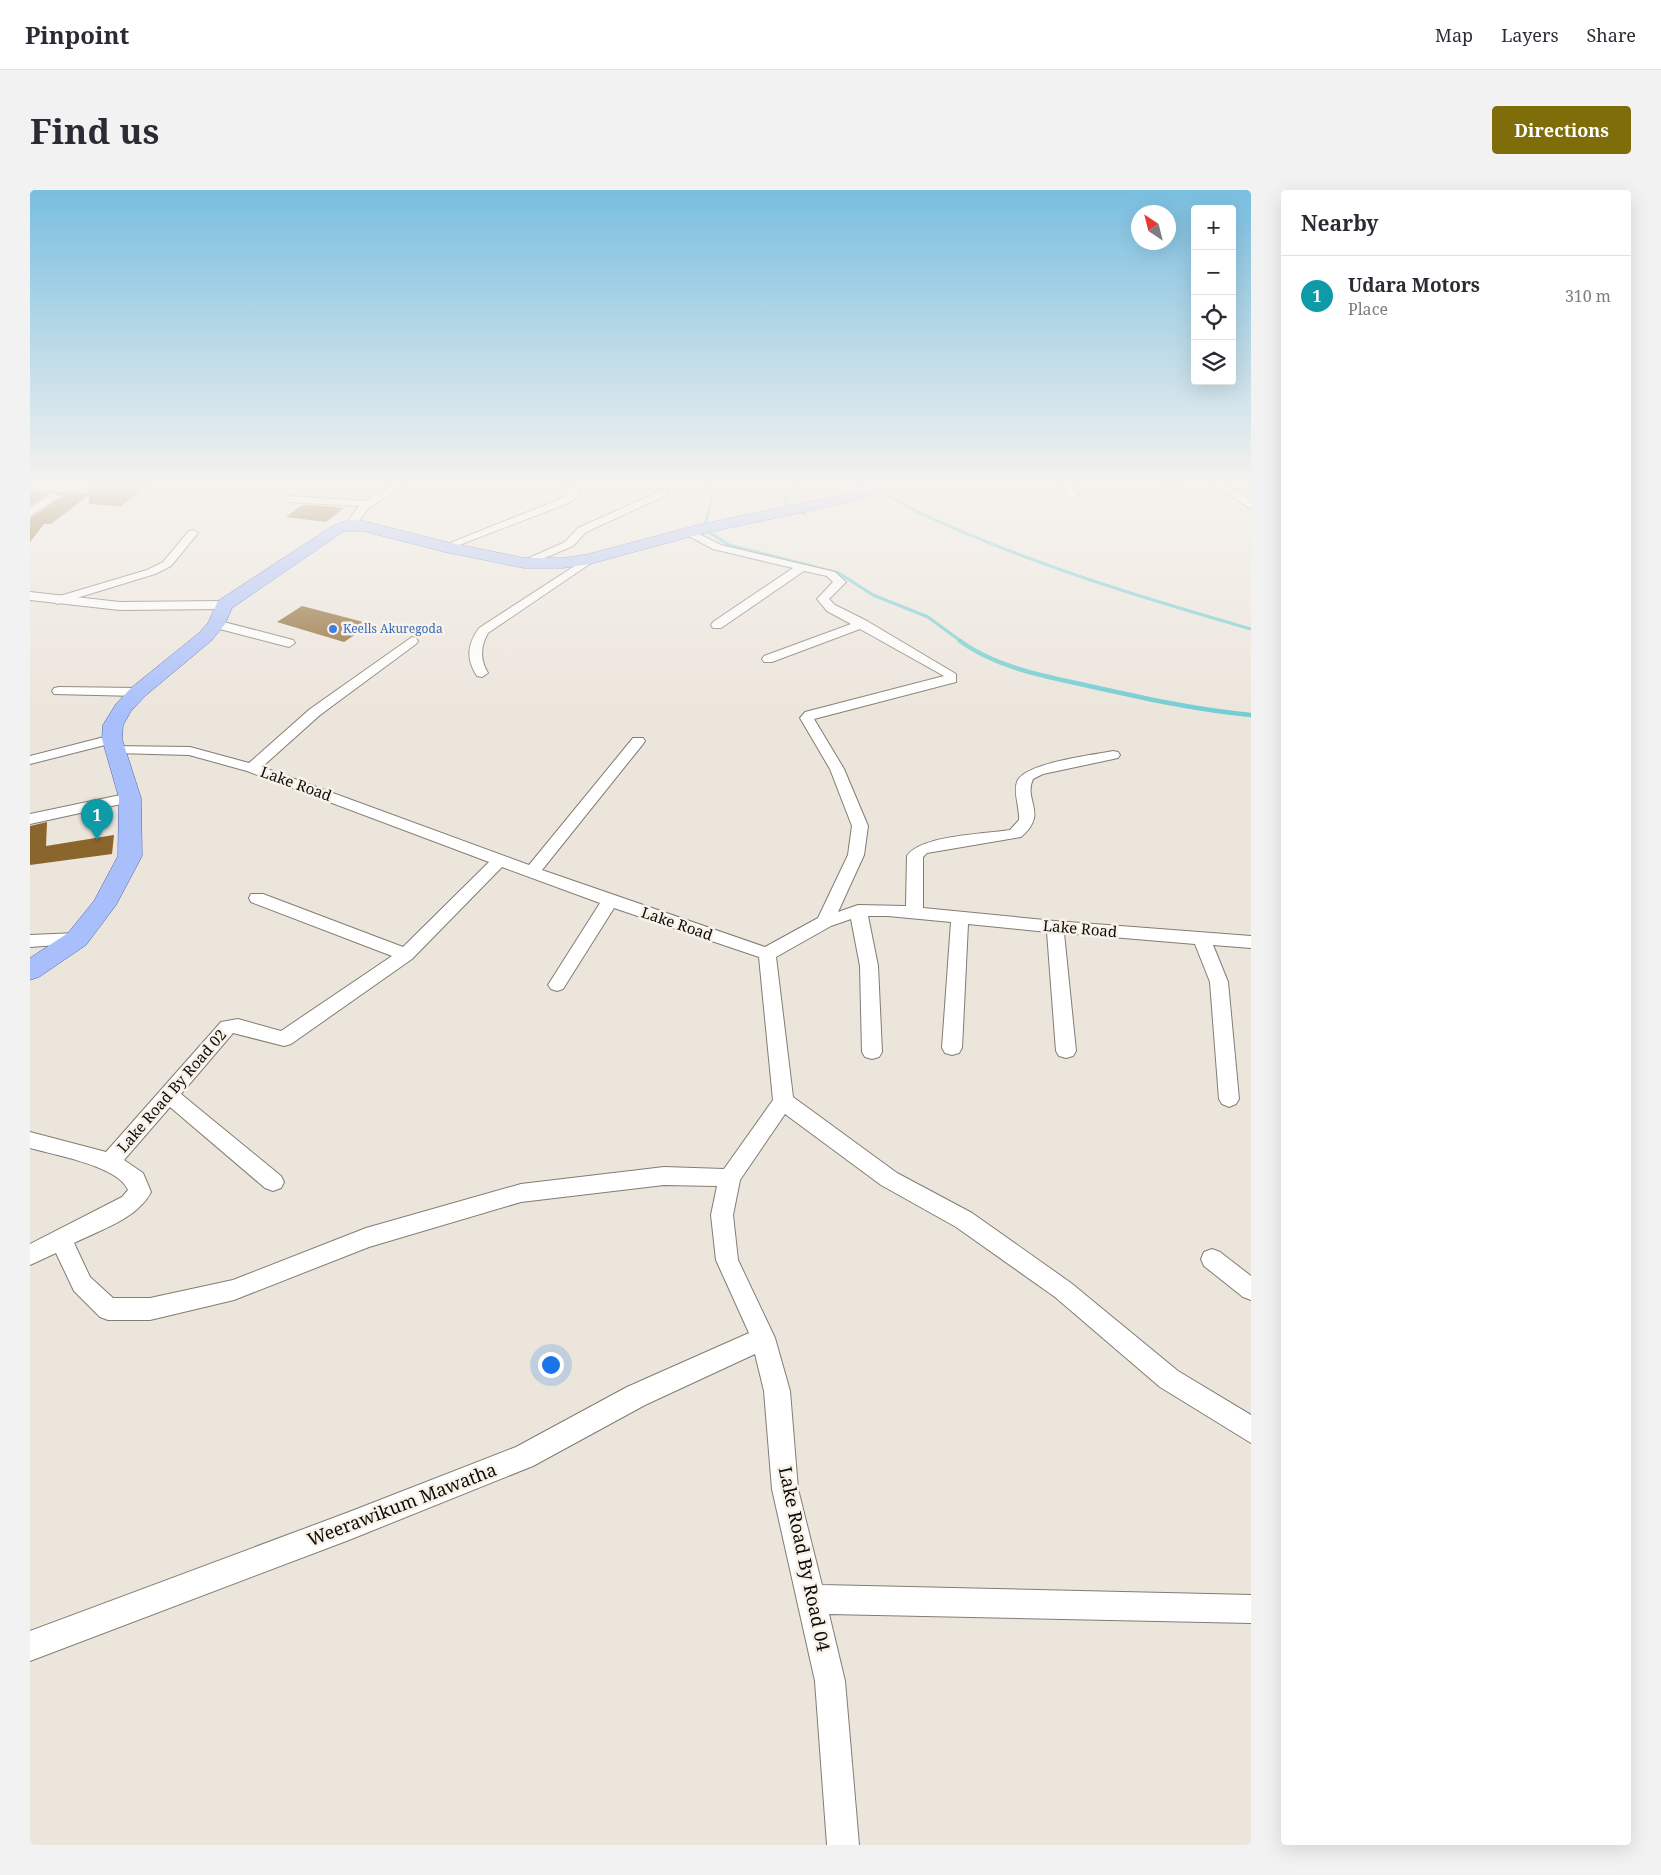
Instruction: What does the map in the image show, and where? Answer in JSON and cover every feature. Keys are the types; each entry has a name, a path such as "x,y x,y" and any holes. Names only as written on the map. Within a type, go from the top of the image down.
{"main road":[{"path":"30,971 76,939 104,905 130,856 130,798 114,744 113,725 123,708 138,692 205,637 220,614 295,560"},
{"path":"510,560 524,563 563,563 582,560"}],"street":[{"path":"57,600 152,572 170,560"},
{"path":"524,563 531,560"},
{"path":"482,672 477,666 474,644 483,631 588,560"},
{"path":"773,560 831,574 840,582 823,599 831,608 863,624 950,674 951,679 810,715 807,718 837,769 860,826 856,855 825,922"},
{"path":"717,625 802,567"},
{"path":"30,596 220,614 289,643"},
{"path":"768,659 863,624"},
{"path":"252,768 315,712 412,641"},
{"path":"60,691 138,692"},
{"path":"532,872 638,741"},
{"name":"Lake Road","path":"30,760 114,744 190,752 252,768 610,901 767,954 825,922 858,911 914,911 1056,927 1251,942"},
{"path":"914,911 915,856 921,850 932,846 1015,834 1026,826 1024,783 1028,776 1038,771 1113,755"},
{"path":"30,819 130,798"},
{"name":"Lake Road By Road 02","path":"110,1162 228,1027 238,1026 284,1039 406,955 500,860"},
{"path":"257,898 406,955"},
{"path":"557,986 610,901"},
{"path":"858,911 869,966 872,1052"},
{"path":"952,1048 960,917"},
{"path":"1056,927 1066,1052"},
{"path":"30,941 76,939"},
{"path":"1202,939 1220,982 1229,1099"},
{"path":"767,954 783,1101 889,1179 964,1220 1063,1290 1169,1379 1251,1430"},
{"path":"169,1095 273,1182"},
{"name":"Lake Road By Road 04","path":"783,1101 730,1178 722,1215 727,1260 763,1338 777,1391 785,1489 830,1680 843,1845"},
{"path":"30,1140 110,1162 134,1179 140,1192 130,1204 60,1238 30,1255"},
{"path":"60,1238 82,1284 108,1309 150,1310 234,1290 366,1238 521,1194 664,1176 730,1178"},
{"path":"1212,1259 1251,1290"},
{"name":"Weerawikum Mawatha","path":"30,1646 340,1530 524,1457 636,1396 763,1338"},
{"path":"812,1599 1251,1609"}],"building":[{"name":"Keells Akuregoda","path":"302,606 371,624 344,642 277,622"},
{"path":"47,822 46,846 114,835 112,854 30,865 30,826"}],"waterway":[{"path":"789,560 839,573 873,595 928,617 962,642"},
{"path":"1034,560 1129,593 1251,629"},
{"path":"960,641 990,658 1022,670 1170,703 1251,715"}],"place":[{"name":"Keells Akuregoda","path":"333,629"},
{"name":"Udara Motors","path":"97,840"}]}
